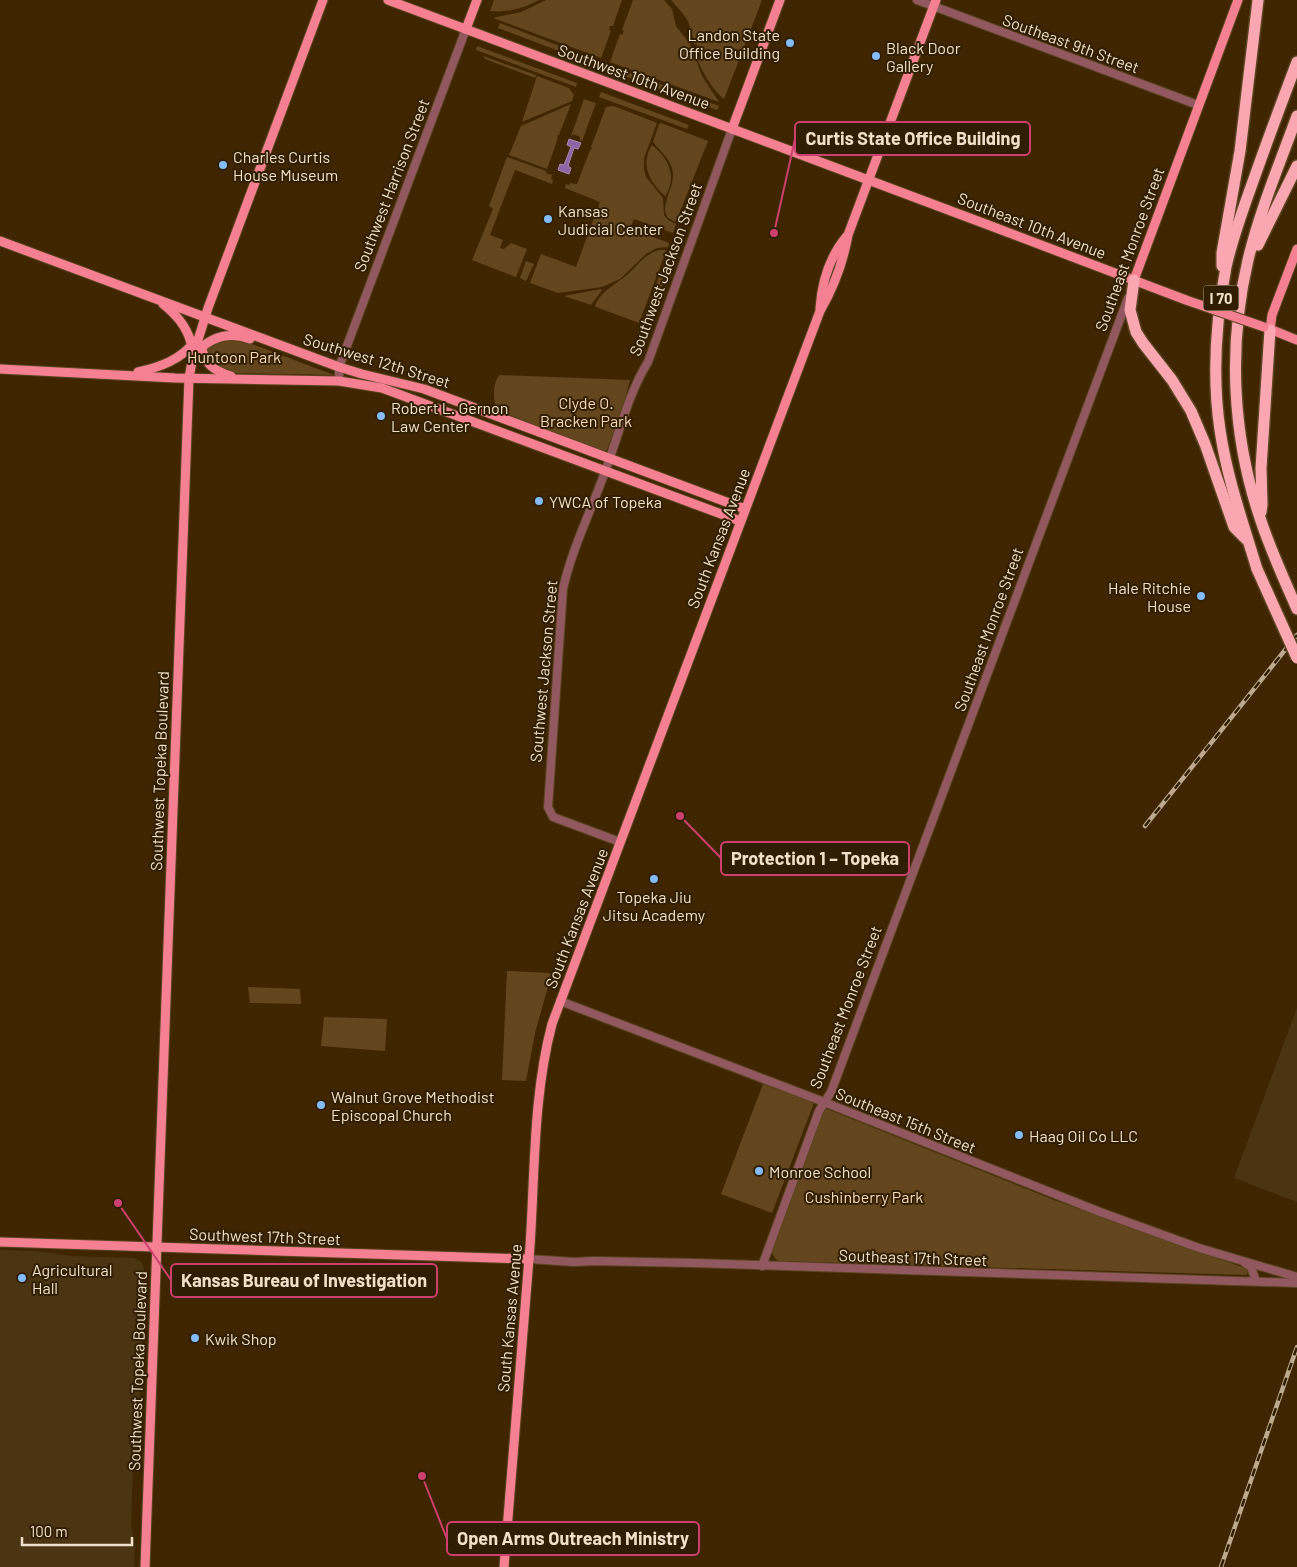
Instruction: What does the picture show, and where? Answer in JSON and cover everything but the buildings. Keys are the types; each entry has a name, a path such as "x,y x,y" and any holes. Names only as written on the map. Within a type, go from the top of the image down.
{"highway":[{"path":"1223,286 1222,253 1240,151 1258,0"},
{"name":"I 70","path":"1297,62 1241,215 1229,254 1219,311 1216,351 1218,418 1233,494 1257,569 1297,658"},
{"name":"I 70","path":"1297,116 1256,228 1242,289 1236,345 1236,398 1243,452 1260,517 1272,552 1297,609"},
{"path":"1242,289 1260,239 1297,166"},
{"path":"1134,280 1130,310 1136,332 1148,351 1172,380 1191,411 1205,444 1234,527 1248,541"},
{"path":"1260,517 1262,505 1261,468 1267,328"}],"main road":[{"name":"Southwest Topeka Boulevard","path":"145,1567 189,378 193,356 205,317 323,0"},
{"name":"Southwest 10th Avenue","path":"388,0 868,180"},
{"name":"Southwest Harrison Street","path":"466,29 476,0"},
{"name":"Southwest Jackson Street","path":"732,129 780,0"},
{"name":"Southeast Monroe Street","path":"1134,280 1238,0"},
{"name":"South Kansas Avenue","path":"504,1567 529,1260 539,1090 545,1053 560,1001 820,311 831,291 844,256 848,235 935,3"},
{"name":"Southeast 10th Avenue","path":"868,180 1297,340"},
{"name":"Southwest 12th Street","path":"0,242 339,367 424,389 745,509"},
{"path":"1267,328 1297,249"},
{"path":"159,300 174,313 190,339 214,369 241,379"},
{"path":"128,375 158,368 217,337 236,336 339,367"},
{"path":"193,356 199,337"},
{"name":"Southwest 12th Street","path":"0,369 189,378 339,382 366,385 395,392 740,521"},
{"name":"Southwest 17th Street","path":"0,1242 529,1260"}],"street":[{"name":"Southeast 9th Street","path":"917,0 935,3 1198,105"},
{"name":"Southwest Harrison Street","path":"339,382 339,367 466,29"},
{"name":"Southwest Jackson Street","path":"620,842 550,814 548,800 563,589 571,560 606,471 637,380 648,362 732,129"},
{"name":"Southeast Monroe Street","path":"762,1266 819,1111 831,1092 1134,280"},
{"name":"Southeast 15th Street","path":"560,1001 824,1102 1100,1212 1243,1262 1297,1277"},
{"name":"Southeast 17th Street","path":"529,1260 1297,1282"},
{"path":"1243,1262 1251,1267 1256,1282"}],"shaded area":[{"path":"569,139 581,143 578,149 574,148 568,166 571,168 569,174 558,170 560,164 564,165 571,147 567,145"},
{"path":"1297,1008 1297,1202 1234,1178"},
{"path":"0,1250 35,1251 72,1256 133,1258 142,1263 144,1269 141,1389 135,1422 131,1524 135,1548 134,1567 0,1567"}],"green space":[{"path":"494,0 539,0 515,9 490,11"},
{"path":"546,0 622,0 613,26 610,26 609,30 611,31 601,58 493,18 521,12"},
{"path":"633,0 664,0 672,9 676,26 690,44 702,76 719,102 610,62 620,34 622,35 624,31 622,30"},
{"path":"671,0 762,0 724,99 715,90 702,70 697,57 697,44 694,44 689,23"},
{"path":"500,23 598,61 596,65 498,28"},
{"path":"477,46 577,83 576,87 476,50"},
{"path":"483,56 536,75 535,78 485,59"},
{"path":"609,65 719,106 717,110 608,70"},
{"path":"537,76 569,88 574,95 572,101 522,122"},
{"path":"601,92 689,125 687,129 599,97"},
{"path":"584,99 596,103 582,141 580,137 573,134 571,136"},
{"path":"571,104 547,169 509,155 521,126"},
{"path":"614,106 657,123 644,158 644,169 646,177 663,198 664,215 668,220 676,224 673,233 634,219 630,228 669,243 668,247 657,248 646,254 620,279 602,287 558,293 530,283 541,254 576,267 600,202 565,188 566,184 577,184 606,107"},
{"path":"661,123 708,141 676,222 668,218 665,211 673,179 672,167 653,142"},
{"path":"652,145 667,162 671,175 669,189 665,196 659,191 648,172 648,152"},
{"path":"507,157 546,171 546,173 552,175 551,179 553,180 552,184 515,170 490,235 503,240 500,248 504,249 511,243 527,249 516,277 472,260 493,209 489,206"},
{"path":"659,250 666,251 639,323 596,307 595,305 598,300 605,292 646,257"},
{"path":"526,261 534,264 526,281 520,278"},
{"path":"660,274 664,281 653,309 648,307"},
{"path":"601,289 591,305 564,296"},
{"path":"647,309 652,312 645,331 638,333"},
{"name":"Huntoon Park","path":"228,338 244,341 334,375 229,373 217,366 206,354 206,347"},
{"name":"Clyde O. Bracken Park","path":"500,375 630,380 607,450 603,452 497,410 494,392 497,378"},
{"path":"507,971 550,973 551,976 535,1033 526,1081 502,1080"},
{"path":"248,987 300,989 301,1004 250,1003"},
{"path":"324,1017 387,1019 385,1051 321,1046"},
{"path":"763,1084 814,1103 772,1213 721,1194"},
{"name":"Cushinberry Park","path":"827,1109 1054,1200 1245,1268 1248,1271 1247,1275 778,1261 771,1250 822,1112"}],"railway":[{"path":"1145,826 1297,635"},
{"path":"1221,1567 1297,1347"}],"place":[{"name":"Landon State Office Building","path":"790,43"},
{"name":"Black Door Gallery","path":"876,56"},
{"name":"Charles Curtis House Museum","path":"223,165"},
{"name":"Kansas Judicial Center","path":"548,219"},
{"name":"Curtis State Office Building","path":"774,233"},
{"name":"Robert L. Gernon Law Center","path":"381,416"},
{"name":"YWCA of Topeka","path":"539,501"},
{"name":"Hale Ritchie House","path":"1201,596"},
{"name":"Protection 1 – Topeka","path":"680,816"},
{"name":"Topeka Jiu Jitsu Academy","path":"654,879"},
{"name":"Walnut Grove Methodist Episcopal Church","path":"321,1105"},
{"name":"Haag Oil Co LLC","path":"1019,1135"},
{"name":"Monroe School","path":"759,1171"},
{"name":"Kansas Bureau of Investigation","path":"118,1203"},
{"name":"Agricultural Hall","path":"22,1278"},
{"name":"Kwik Shop","path":"195,1338"},
{"name":"Open Arms Outreach Ministry","path":"422,1476"}]}
